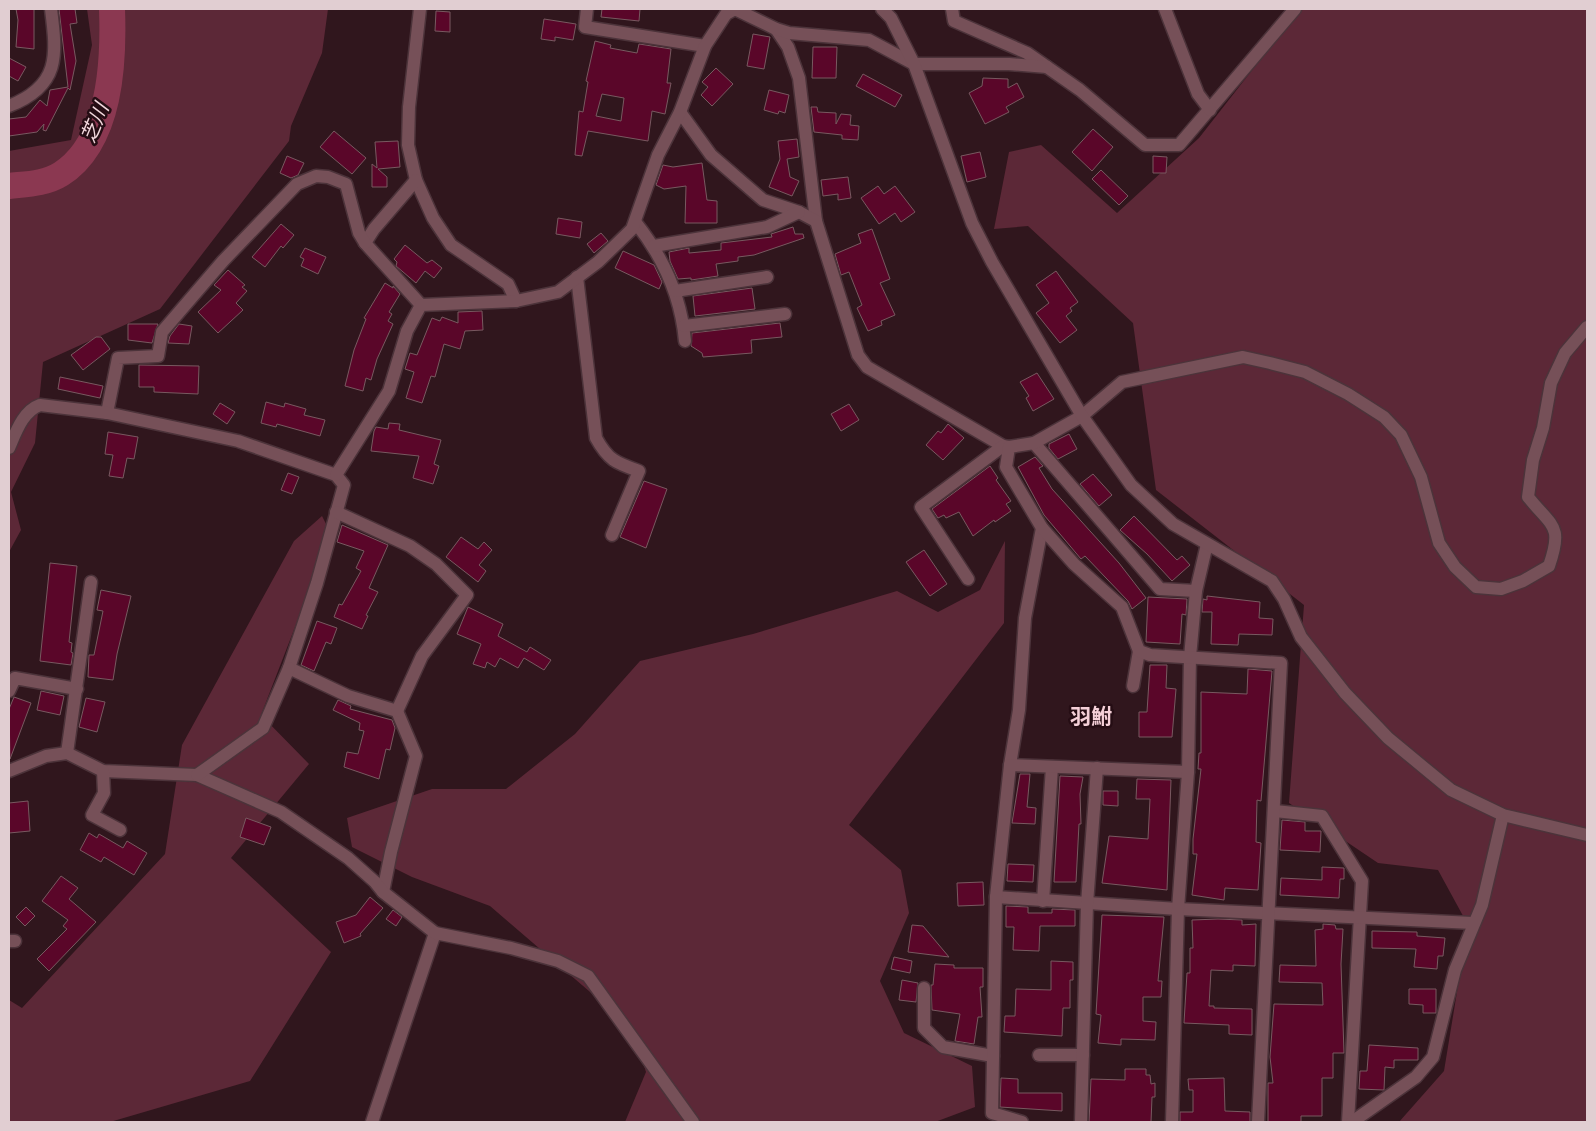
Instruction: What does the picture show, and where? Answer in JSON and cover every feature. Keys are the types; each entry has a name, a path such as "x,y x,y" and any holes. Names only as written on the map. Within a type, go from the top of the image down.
{"street":[{"path":"9,106 26,99 41,86 51,72 55,44 50,9"},
{"path":"420,9 409,107 408,145 416,180 433,218 452,245 508,284 516,301"},
{"path":"587,9 585,27 705,46"},
{"path":"107,413 118,358 158,356 162,332 223,261 297,184 316,176 328,177 346,184 359,233 365,244 421,305 516,301 558,292 598,262 636,223 639,206 658,155 680,112 705,46 726,14 735,9 776,29 869,40 914,64 1009,64 1047,67"},
{"path":"882,9 891,18 914,64 972,223 992,262 1082,416 1131,485 1173,524 1272,581 1284,599 1301,637 1345,693 1388,738 1451,790 1503,815 1587,835"},
{"path":"952,9 954,21 1027,53 1080,90 1145,145 1180,145 1295,9"},
{"path":"1165,9 1198,94 1210,110"},
{"path":"776,29 788,47 800,78 816,221 858,356 867,367 1006,447"},
{"path":"680,112 711,155 762,200 799,212 816,221"},
{"path":"365,244 374,229 416,180"},
{"path":"654,246 767,226 799,212"},
{"path":"636,223 654,246 675,291 684,326 685,341"},
{"path":"577,277 596,438 604,453 616,462 639,471 612,535"},
{"path":"675,291 767,277"},
{"path":"336,476 389,391 407,331 421,305"},
{"path":"684,326 786,314"},
{"path":"968,579 921,507 1006,447 1034,443 1082,416 1122,382 1243,357 1305,372 1348,394 1384,417 1401,435 1421,477 1439,543 1455,567 1476,587 1501,589 1523,581 1549,566 1557,544 1556,532 1528,497 1533,460 1543,428 1551,383 1565,353 1587,327"},
{"path":"9,448 24,417 31,408 40,405 107,413 238,440 336,476 344,485 301,635 289,668 262,728 198,775"},
{"path":"1034,443 1160,589 1196,591"},
{"path":"1006,447 1006,467 1042,528 1074,564 1122,608 1139,651 1133,686"},
{"path":"336,512 410,546 436,564 467,595 422,656 397,712 416,756 390,852 383,892"},
{"path":"1022,1122 992,1113 996,897 1010,765 1019,710 1024,618 1042,528"},
{"path":"1172,1122 1178,910 1188,772 1190,657 1196,591 1207,544"},
{"path":"67,753 91,582"},
{"path":"1139,651 1150,655 1281,662 1258,1122"},
{"path":"289,668 348,696 397,712"},
{"path":"9,691 15,678 77,689"},
{"path":"9,771 46,756 67,753 103,771 198,775 281,812 348,858 375,882 383,892 435,933 511,948 558,961 588,976 685,1114 693,1122"},
{"path":"1010,765 1188,772"},
{"path":"1043,901 1052,767"},
{"path":"1081,1122 1087,904 1097,768"},
{"path":"103,771 104,793 92,815 120,830"},
{"path":"1275,811 1322,816 1362,881 1348,1122"},
{"path":"1352,1122 1416,1077 1433,1057 1455,970 1482,906 1503,815"},
{"path":"996,897 1178,910 1473,924"},
{"path":"372,1122 435,933"},
{"path":"924,988 924,1028 943,1047 993,1056"},
{"path":"1039,1055 1083,1056"}],"shaded area":[{"path":"87,9 328,9 322,53 291,126 289,141 160,309 43,362 35,443 11,492 21,530 9,552 9,151 71,140 92,45"},
{"path":"1300,9 1587,9 1587,1122 1399,1122 1444,1071 1468,925 1438,870 1378,863 1289,803 1304,605 1156,490 1133,323 1028,226 994,229 1009,152 1041,145 1117,213 1199,138"},
{"path":"322,516 331,534 261,715 309,764 231,858 331,952 250,1081 110,1122 9,1122 9,1000 22,1008 165,854 182,745 294,541"},
{"path":"1005,541 1004,623 849,825 901,870 909,913 880,981 904,1033 972,1066 975,1107 935,1122 625,1122 646,1072 632,1028 490,906 412,877 352,847 347,818 432,789 506,789 575,734 640,661 753,634 897,591 938,612 980,590"}],"building":[{"path":"16,9 34,9 34,49 16,47 18,20"},
{"path":"59,9 75,9 77,23 70,24 76,61 70,90 68,88 46,131 43,130 44,124 37,132 9,136 9,119 26,117 40,100 47,106 50,90 68,87"},
{"path":"602,9 640,9 639,21 601,17"},
{"path":"436,11 450,12 450,32 435,31"},
{"path":"544,19 576,24 573,40 555,37 555,41 541,39"},
{"path":"753,34 770,37 764,69 747,66"},
{"path":"595,41 611,45 610,48 637,53 639,44 671,49 667,83 671,83 665,114 652,111 648,141 588,131 582,156 575,155 579,111 583,112 588,82 586,81","holes":["602,94 624,98 621,121 596,116"]},
{"path":"813,47 837,47 836,78 812,78"},
{"path":"9,58 26,67 18,81 9,76"},
{"path":"716,68 733,84 712,106 701,95 708,87 702,82"},
{"path":"863,74 902,95 895,107 856,86"},
{"path":"983,78 1008,79 1008,88 1017,83 1024,97 1006,107 1009,112 985,124 969,93 982,86"},
{"path":"769,90 789,95 785,113 779,111 778,114 764,110"},
{"path":"811,107 817,107 818,112 836,113 836,124 841,114 851,115 850,125 859,126 858,140 842,139 842,135 814,132"},
{"path":"1093,129 1113,147 1092,171 1072,152"},
{"path":"334,131 366,158 352,174 320,147"},
{"path":"797,139 799,157 787,159 790,177 799,181 792,196 769,187 780,159 778,141"},
{"path":"398,141 400,167 378,169 387,177 387,187 372,187 372,164 377,168 375,142"},
{"path":"980,152 986,177 967,182 961,156"},
{"path":"287,156 304,163 298,175 291,178 280,173"},
{"path":"1153,156 1167,157 1166,173 1153,173"},
{"path":"702,163 707,200 717,201 717,223 685,223 686,186 664,189 656,185 663,165 673,167"},
{"path":"1101,170 1128,196 1119,205 1092,179"},
{"path":"848,177 851,198 838,200 838,194 823,196 821,180"},
{"path":"878,186 884,194 895,186 915,212 901,222 895,213 879,224 861,198"},
{"path":"558,218 582,222 580,238 556,234"},
{"path":"281,224 294,235 283,248 281,246 265,267 252,257"},
{"path":"793,227 795,234 803,234 804,238 754,255 738,257 738,261 716,264 718,276 691,280 691,278 678,279 670,261 669,252 689,248 689,253 721,250 721,243 772,237 771,234"},
{"path":"872,229 890,279 880,283 895,315 881,321 882,325 868,331 857,308 862,305 849,272 841,275 835,254 861,243 858,234"},
{"path":"601,233 608,241 594,253 587,244"},
{"path":"405,245 427,263 432,260 442,268 434,278 425,271 416,283 396,266 397,262 394,259"},
{"path":"305,248 326,257 318,274 301,266 304,259 300,257"},
{"path":"623,251 654,265 662,282 659,289 615,268"},
{"path":"228,270 245,285 242,287 247,291 236,303 243,310 218,333 198,312 221,290 214,285"},
{"path":"1056,271 1078,302 1070,308 1072,311 1066,316 1077,330 1060,343 1036,313 1049,303 1036,285"},
{"path":"385,283 393,288 393,286 400,294 389,312 392,314 388,321 393,324 377,359 371,380 366,378 363,391 345,386 354,350 366,319 364,318"},
{"path":"752,288 755,309 695,316 693,296"},
{"path":"482,311 483,330 465,331 460,349 444,344 435,377 431,376 422,403 406,398 414,372 405,369 410,353 417,355 432,318 440,321 442,317 458,323 458,312"},
{"path":"780,323 782,337 751,340 752,353 703,357 702,353 691,346 692,333"},
{"path":"128,324 158,324 152,343 128,340"},
{"path":"179,324 192,326 189,344 168,343 170,336"},
{"path":"96,337 101,337 110,349 83,370 71,355"},
{"path":"139,365 199,366 198,394 154,392 154,387 139,387"},
{"path":"1037,373 1054,399 1033,411 1026,398 1029,396 1020,382"},
{"path":"60,377 103,386 100,398 58,389"},
{"path":"266,402 284,407 285,403 306,409 304,415 325,420 320,436 277,424 276,427 261,423"},
{"path":"220,403 235,412 227,424 213,414"},
{"path":"849,404 859,420 841,431 831,414"},
{"path":"389,423 400,424 399,430 441,440 434,464 439,466 433,484 413,478 419,456 371,451 376,427 388,429"},
{"path":"948,424 964,438 943,460 926,445 938,431 941,433"},
{"path":"108,432 138,437 134,459 127,458 123,478 109,476 113,455 105,454"},
{"path":"1069,434 1077,449 1058,459 1049,448 1049,444"},
{"path":"1035,457 1043,466 1039,468 1052,489 1119,563 1146,598 1132,609 1128,601 1085,556 1081,559 1044,515 1018,467"},
{"path":"990,466 998,478 996,480 1011,501 1006,504 1011,511 995,522 994,520 973,536 959,512 946,518 944,515 938,518 932,509"},
{"path":"288,473 299,477 292,494 281,490"},
{"path":"1093,474 1112,495 1099,506 1080,484"},
{"path":"644,481 667,489 646,548 620,537"},
{"path":"1134,516 1177,560 1182,556 1190,565 1172,581 1147,554 1120,530"},
{"path":"342,525 388,545 369,588 378,592 366,615 368,616 362,629 334,617 339,604 342,605 361,571 356,568 364,551 337,542"},
{"path":"461,537 478,549 484,542 492,550 479,565 486,571 478,582 446,557"},
{"path":"924,550 947,584 930,596 906,562"},
{"path":"50,563 77,566 69,642 72,643 71,652 73,653 71,665 40,661"},
{"path":"101,590 131,596 117,654 113,680 88,677 89,655 94,655 103,611 97,610"},
{"path":"1207,596 1260,602 1259,618 1273,619 1272,635 1239,634 1238,645 1211,644 1212,612 1202,612 1203,599 1207,600"},
{"path":"1148,597 1187,599 1186,615 1182,614 1180,644 1146,642"},
{"path":"468,607 503,624 498,636 527,652 530,647 551,660 544,670 524,658 518,668 500,658 495,667 487,662 485,668 473,664 481,644 457,634"},
{"path":"317,621 337,628 331,644 326,642 314,671 301,665"},
{"path":"1150,665 1167,665 1166,688 1176,689 1172,737 1139,737 1139,712 1147,712"},
{"path":"1248,669 1272,671 1261,801 1257,800 1256,842 1261,843 1258,890 1225,888 1224,900 1192,895 1197,854 1193,854 1193,839 1201,769 1198,769 1199,753 1201,753 1201,692 1247,694"},
{"path":"41,691 64,696 60,715 37,710"},
{"path":"14,697 31,703 10,759 9,709"},
{"path":"86,698 105,702 97,732 79,727"},
{"path":"338,700 351,706 350,709 392,720 395,728 390,750 386,749 379,779 344,767 347,752 358,754 364,731 359,730 360,723 333,710"},
{"path":"1020,774 1030,774 1027,807 1036,808 1035,824 1012,823"},
{"path":"1060,776 1083,777 1080,794 1081,824 1079,824 1076,882 1054,882"},
{"path":"1137,779 1171,780 1167,890 1102,883 1109,836 1148,839 1150,799 1136,799"},
{"path":"1103,791 1118,791 1118,806 1103,805"},
{"path":"28,801 30,831 9,833 9,803"},
{"path":"246,818 271,827 264,845 240,837"},
{"path":"1282,820 1305,822 1305,831 1321,831 1320,852 1280,850"},
{"path":"89,833 97,838 99,834 123,848 127,841 147,853 134,875 104,857 101,862 80,850"},
{"path":"1008,864 1034,865 1033,882 1007,881"},
{"path":"1322,867 1344,868 1344,879 1340,879 1339,898 1280,895 1281,878 1322,880"},
{"path":"61,876 78,888 69,899 96,922 49,971 37,959 67,929 63,926 68,920 42,901"},
{"path":"983,882 984,905 958,906 957,883"},
{"path":"370,897 383,908 360,934 361,936 344,943 336,922 356,915"},
{"path":"1006,906 1028,907 1028,913 1052,913 1052,909 1075,910 1075,926 1040,926 1039,951 1013,950 1014,927 1006,927"},
{"path":"26,907 35,916 25,926 16,917"},
{"path":"393,910 402,917 396,926 386,919"},
{"path":"1102,915 1164,917 1158,981 1162,981 1161,997 1143,997 1143,1021 1156,1022 1155,1040 1121,1039 1121,1045 1098,1043 1101,1015 1096,1014"},
{"path":"1192,920 1242,920 1242,925 1256,924 1255,966 1233,965 1233,971 1211,970 1209,1006 1214,1006 1214,1008 1252,1009 1252,1035 1229,1034 1229,1025 1184,1023 1187,973 1190,973 1190,948 1193,948"},
{"path":"1323,924 1335,925 1336,929 1343,929 1341,964 1344,1053 1333,1053 1333,1078 1322,1078 1322,1116 1301,1116 1301,1122 1268,1122 1268,1083 1273,1083 1270,1057 1274,1004 1323,1005 1322,983 1279,982 1280,965 1316,966 1315,930 1323,929"},
{"path":"912,925 923,926 949,957 908,952"},
{"path":"1372,931 1417,932 1417,936 1445,938 1443,956 1438,956 1437,969 1414,967 1416,949 1372,948"},
{"path":"894,957 912,961 910,973 891,969"},
{"path":"1051,961 1073,962 1073,980 1070,980 1070,1008 1063,1008 1062,1036 1004,1032 1005,1016 1015,1016 1016,989 1051,990"},
{"path":"935,964 954,965 954,968 983,968 983,987 980,987 982,1017 978,1017 974,1044 955,1041 960,1014 932,1010 931,985 933,985"},
{"path":"902,980 918,983 916,1002 899,1000"},
{"path":"1409,989 1436,989 1436,1013 1423,1013 1423,1005 1409,1004"},
{"path":"1369,1045 1418,1048 1418,1060 1394,1060 1394,1068 1385,1067 1384,1090 1359,1089 1360,1071 1367,1071"},
{"path":"1125,1069 1146,1069 1146,1075 1150,1075 1151,1084 1155,1083 1155,1097 1152,1097 1151,1122 1089,1122 1091,1079 1125,1080"},
{"path":"1001,1078 1018,1079 1018,1093 1062,1093 1062,1111 1000,1107"},
{"path":"1224,1078 1225,1111 1250,1112 1250,1122 1180,1122 1180,1112 1193,1112 1193,1090 1189,1090 1188,1079"}],"waterway":[{"name":"芝川","path":"9,186 49,180 61,174 78,160 90,142 100,122 110,76 112,9"}],"district":[{"name":"羽鮒","path":"1091,717"}]}
